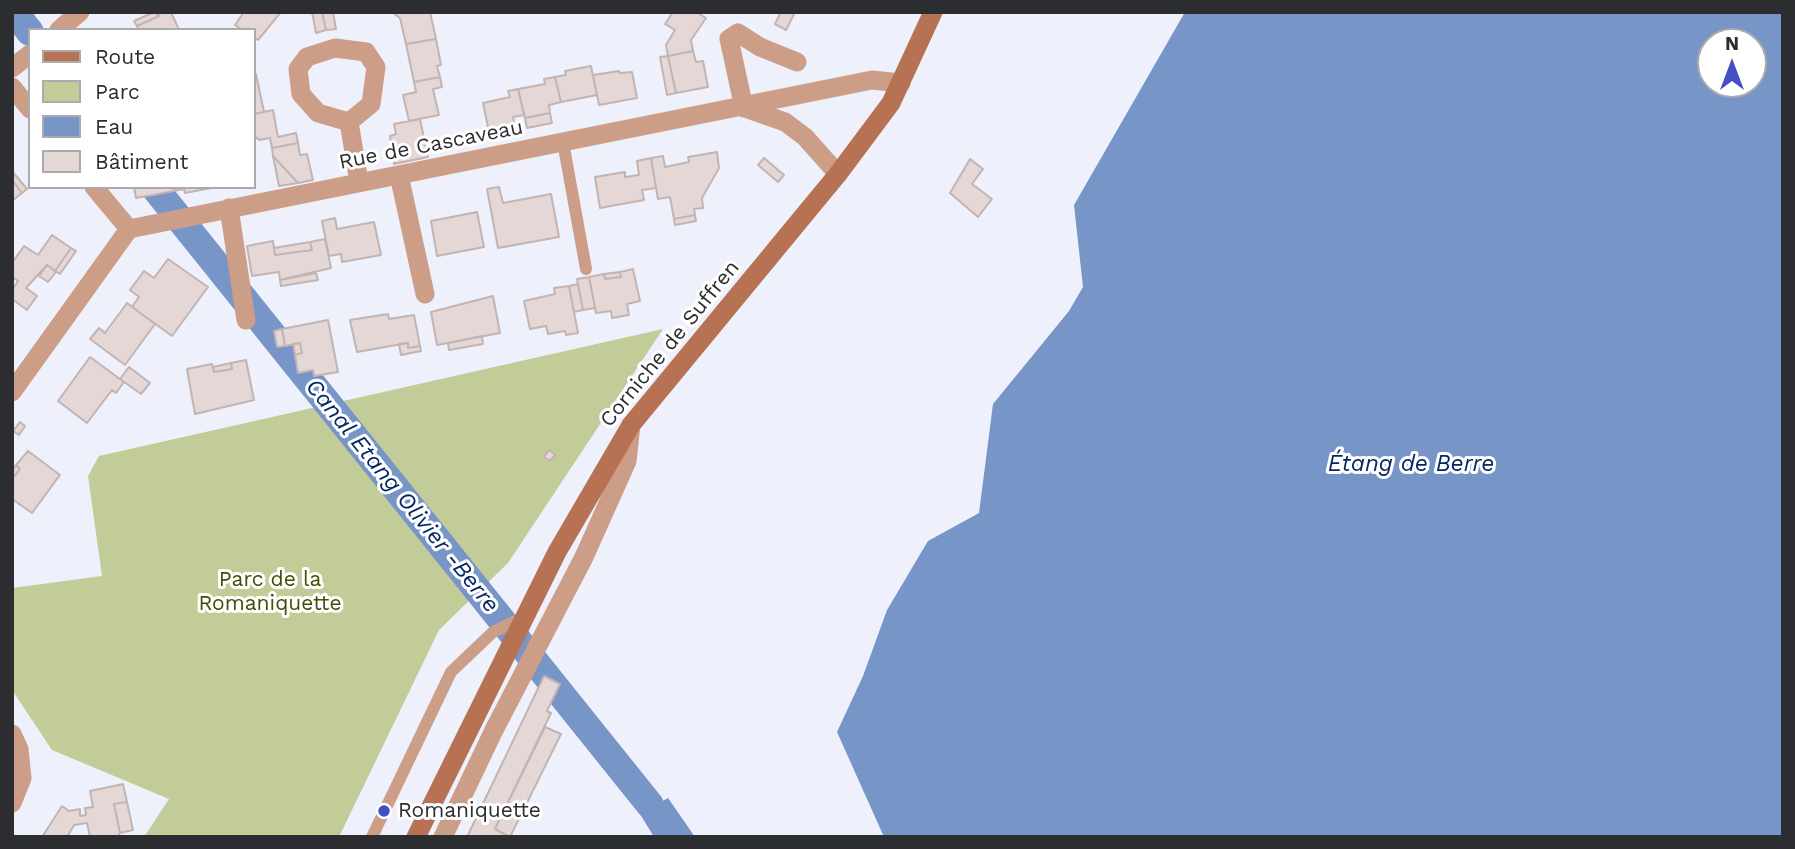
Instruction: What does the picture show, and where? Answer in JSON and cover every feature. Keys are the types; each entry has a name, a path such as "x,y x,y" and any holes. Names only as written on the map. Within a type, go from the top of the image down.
{"main road":[{"name":"Corniche de Suffren","path":"416,837 556,552 631,425 838,174 891,103 933,12"}],"street":[{"path":"61,28 80,12"},
{"path":"744,108 729,39 738,33 760,47 797,62"},
{"path":"335,48 366,52 376,67 371,104 349,122 318,113 301,94 298,69 307,57 335,48"},
{"path":"12,68 28,56"},
{"name":"Rue de Cascaveau","path":"128,229 744,108 872,80 901,83"},
{"path":"12,87 28,107"},
{"name":"Rue de Cascaveau","path":"744,108 785,122 805,137 838,174"},
{"path":"349,122 359,182"},
{"path":"399,174 425,294"},
{"path":"12,393 128,229 96,189"},
{"path":"229,208 246,320"},
{"path":"443,837 494,730 594,537 627,461 631,425"},
{"path":"12,734 19,749 22,778 12,803"}],"lane":[{"path":"563,142 586,269"},
{"path":"372,837 451,672 493,632 524,617"}],"green space":[{"name":"Parc de la Romaniquette","path":"663,329 508,563 439,630 339,837 144,837 169,799 52,750 12,690 12,588 102,576 88,476 99,456"}],"water":[{"name":"Étang de Berre","path":"1185,12 1783,12 1783,837 884,837 837,732 863,676 887,610 928,541 979,513 993,404 1069,311 1083,287 1074,205"},
{"path":"668,798 695,837 654,837 640,814"}],"building":[{"path":"154,12 159,16 137,26 134,21"},
{"path":"158,12 171,12 178,28 138,28 137,26 159,16"},
{"path":"244,12 281,12 258,40 256,28 239,28 235,25"},
{"path":"312,12 322,12 326,30 316,33"},
{"path":"322,12 333,12 336,29 326,30"},
{"path":"392,12 430,12 436,39 406,44 400,18"},
{"path":"673,12 696,12 706,18 691,40 693,51 668,56 666,45 675,30 665,24"},
{"path":"781,12 795,12 786,30 775,24"},
{"path":"436,39 441,65 437,66 440,77 414,82 406,44"},
{"path":"693,51 696,62 703,61 708,87 676,93 668,56"},
{"path":"668,56 676,93 667,95 660,57"},
{"path":"591,66 597,95 561,102 555,77 566,75 565,71"},
{"path":"632,72 637,98 599,105 593,75"},
{"path":"256,74 264,112 256,114"},
{"path":"440,77 442,87 433,89 439,115 409,121 403,95 416,92 414,82"},
{"path":"555,77 561,102 549,105 550,113 525,118 518,89 545,84 544,79"},
{"path":"518,89 524,115 513,117 515,127 489,132 483,103 510,97 508,91"},
{"path":"273,110 278,137 296,133 298,143 272,148 270,138 259,140 256,137 256,114"},
{"path":"550,113 552,123 527,128 525,118"},
{"path":"420,119 428,157 394,164 390,136 396,134 394,124"},
{"path":"298,143 300,155 307,154 313,180 298,183 273,156 272,148"},
{"path":"717,152 719,168 702,198 703,208 694,209 695,215 674,219 670,197 658,199 651,158 663,156 665,167 689,162 688,157"},
{"path":"273,156 298,183 279,186"},
{"path":"651,158 656,188 642,190 644,200 600,208 595,177 625,172 625,177 639,175 637,161"},
{"path":"764,158 784,175 778,182 758,165"},
{"path":"970,159 983,169 972,184 992,199 978,217 950,193"},
{"path":"12,171 27,189 22,193 12,180"},
{"path":"12,180 22,193 12,201"},
{"path":"499,187 503,203 551,194 559,237 498,248 487,189"},
{"path":"134,189 174,191 136,198"},
{"path":"184,189 206,189 185,193"},
{"path":"477,212 484,247 437,256 431,221"},
{"path":"695,215 696,221 675,225 674,219"},
{"path":"335,218 337,229 374,222 381,255 342,262 341,254 329,256 322,221"},
{"path":"52,235 71,248 55,271 47,265 26,288 37,296 27,310 12,299 12,290 18,281 12,277 12,263 24,246 38,255"},
{"path":"325,239 331,268 280,280 279,272 252,276 247,246 273,241 275,255 312,250 310,242"},
{"path":"310,242 312,250 275,255 274,248"},
{"path":"71,248 76,251 60,274 55,271"},
{"path":"168,259 208,287 172,336 132,307 139,297 130,290 144,271 154,278"},
{"path":"47,265 56,272 48,282 39,276"},
{"path":"633,269 640,301 627,304 629,315 612,318 611,311 596,313 589,277 604,274 605,279 621,277 620,272"},
{"path":"620,272 621,277 605,279 604,274"},
{"path":"316,273 318,280 281,286 280,280"},
{"path":"589,277 595,308 583,310 577,279"},
{"path":"578,284 583,310 574,312 569,286"},
{"path":"569,286 578,333 566,335 565,331 548,334 546,326 530,329 524,301 555,294 554,288"},
{"path":"493,296 500,333 437,345 431,312"},
{"path":"127,303 155,324 125,365 90,339 99,328 105,333"},
{"path":"388,314 389,319 414,315 420,346 408,348 408,343 357,352 350,320"},
{"path":"328,320 338,372 314,376 313,370 298,373 295,355 302,353 300,343 285,346 282,329"},
{"path":"282,329 285,346 277,347 274,331"},
{"path":"482,336 483,344 449,350 448,343"},
{"path":"300,343 302,353 295,355 293,344"},
{"path":"408,343 408,348 420,346 421,351 401,355 399,344"},
{"path":"90,357 124,382 116,393 112,390 87,423 58,401"},
{"path":"246,360 254,400 195,414 187,369 212,364 214,372 232,369 231,363"},
{"path":"231,363 232,369 214,372 213,367"},
{"path":"129,367 150,383 141,394 120,379"},
{"path":"20,422 25,426 19,435 13,431"},
{"path":"549,450 555,455 550,461 544,457"},
{"path":"28,451 60,475 32,513 12,499 12,479 20,469 16,465"},
{"path":"16,465 20,469 13,478 12,471"},
{"path":"544,676 560,684 547,711 551,713 495,829 510,837 467,837"},
{"path":"545,727 561,734 510,837 495,829"},
{"path":"123,784 127,802 114,804 120,833 117,837 90,837 87,823 74,825 67,837 42,837 62,806 69,811 80,809 80,816 86,815 85,808 93,807 90,791"},
{"path":"127,802 133,830 120,833 114,804"}],"waterway":[{"name":"Canal Etang Olivier -Berre","path":"14,12 28,30"},
{"name":"Canal Etang Olivier -Berre","path":"156,189 650,805"}],"place":[{"name":"Romaniquette","path":"384,811"}]}
